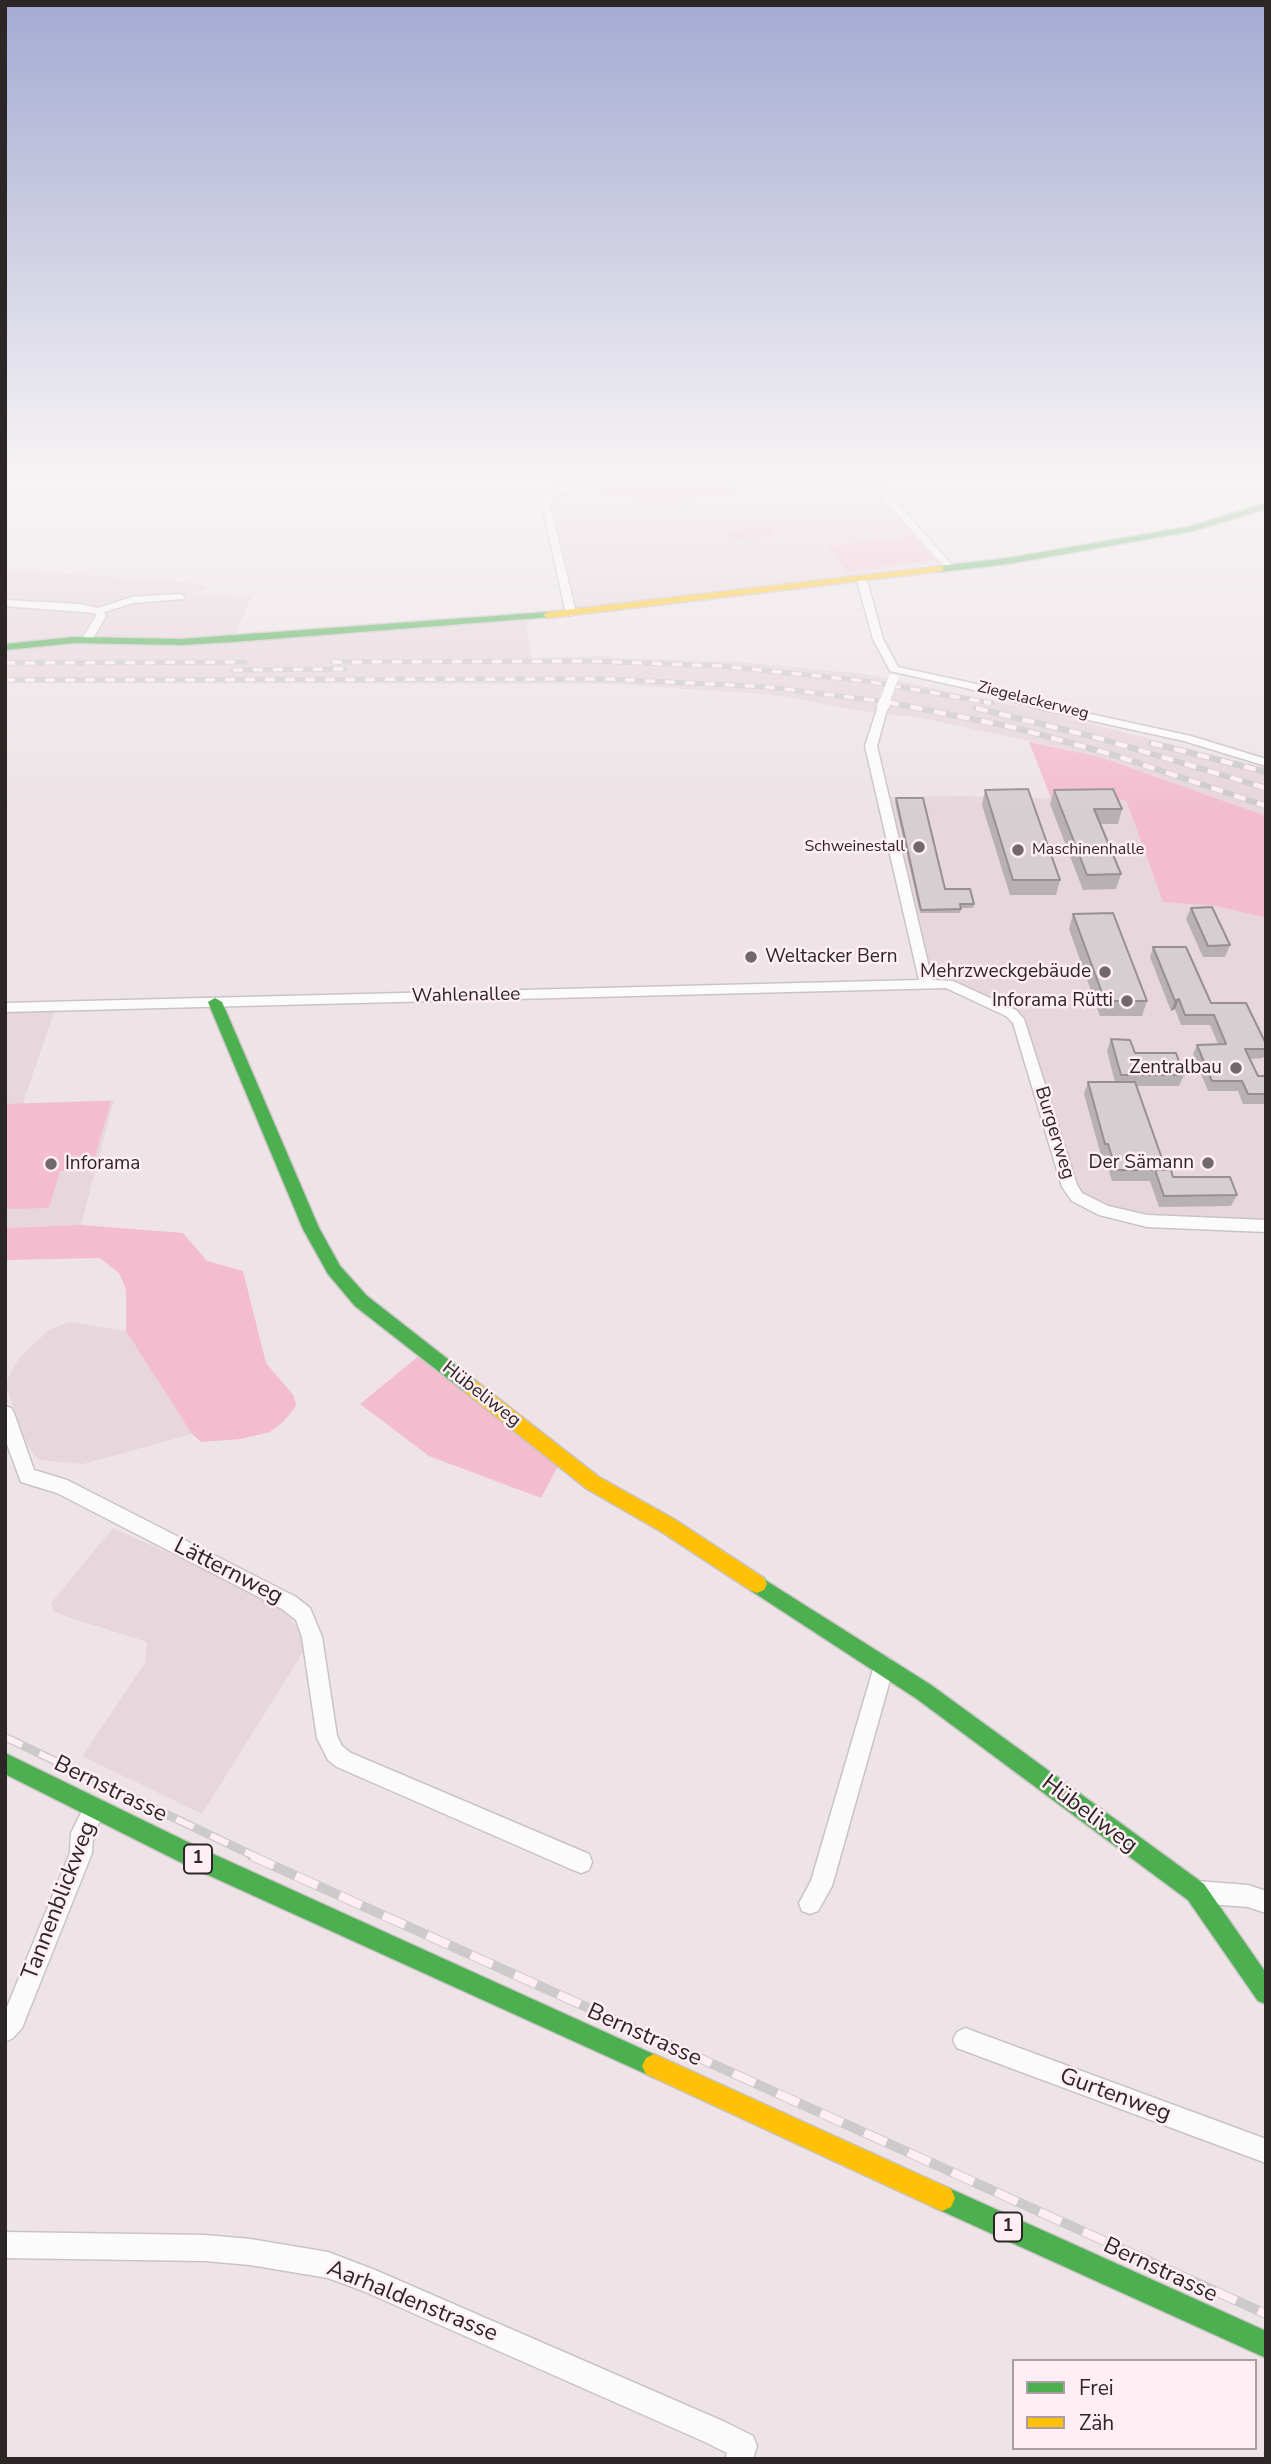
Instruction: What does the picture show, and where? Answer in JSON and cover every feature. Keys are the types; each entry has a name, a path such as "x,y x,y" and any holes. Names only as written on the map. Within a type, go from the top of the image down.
{"street":[{"path":"564,583 571,613"},
{"path":"5,647 87,639 197,641 571,613 813,583"},
{"path":"863,583 876,634 894,674 872,738 872,753 926,985"},
{"path":"5,603 99,611 132,600 180,597"},
{"path":"87,639 101,616 99,611"},
{"name":"Ziegelackerweg","path":"894,674 972,686 1043,707 1187,738 1266,764"},
{"name":"Burgerweg","path":"926,985 948,984 1015,1017 1024,1034 1070,1186 1083,1201 1117,1215 1147,1221 1266,1226"},
{"name":"Wahlenallee","path":"5,1008 926,985"},
{"name":"Hübeliweg","path":"215,1002 311,1229 334,1269 361,1301 593,1483 667,1525 884,1666 969,1724 1196,1892 1266,1993"},
{"name":"Lätternweg","path":"5,1413 27,1476 61,1486 289,1603 303,1614 312,1637 327,1738 335,1753 344,1760 581,1862"},
{"path":"810,1903 821,1886 884,1666"},
{"name":"Bernstrasse","path":"5,1763 95,1810 1266,2345"},
{"name":"Tannenblickweg","path":"5,2030 14,2020 42,1952 81,1853 82,1833 95,1810"},
{"path":"1196,1892 1248,1896 1266,1902"},
{"name":"Gurtenweg","path":"965,2040 1266,2151"},
{"name":"Aarhaldenstrasse","path":"5,2245 205,2248 250,2252 328,2265 366,2278 741,2452"}],"shaded area":[{"path":"5,583 186,583 209,587 193,595 252,596 233,640 526,620 531,658 609,656 741,662 865,674 1031,709 1266,768 1266,816 1100,757 919,717 880,714 773,695 613,684 5,683"},
{"path":"568,583 782,583 575,609"},
{"path":"1029,742 1100,757 1266,816 1266,918 1217,906 1163,902 1126,800 1051,798"},
{"name":"Inforama Rütti","path":"882,797 1126,800 1163,902 1217,906 1266,918 1266,1226 1147,1221 1077,1197 1019,1022 959,988 926,984"},
{"name":"Inforama","path":"57,1003 23,1103 114,1100 81,1225 5,1228 5,1005"},
{"path":"111,1101 91,1170 60,1171 49,1208 5,1209 5,1104"},
{"path":"81,1225 183,1233 207,1261 243,1271 266,1363 294,1396 296,1406 284,1421 270,1432 241,1439 201,1442 192,1434 126,1331 126,1289 119,1273 100,1258 5,1260 5,1228"},
{"path":"69,1322 126,1331 192,1434 83,1464 39,1460 28,1447 5,1384 19,1358 50,1329"},
{"path":"420,1355 560,1462 541,1498 429,1456 360,1404"},
{"path":"113,1528 199,1567 283,1611 299,1629 305,1649 202,1814 82,1756 145,1663 147,1642 53,1611 51,1603"}],"building":[{"name":"Maschinenhalle","path":"1028,789 1060,880 1013,880 985,790"},
{"path":"1113,789 1122,809 1094,809 1121,874 1087,875 1054,790"},
{"name":"Schweinestall","path":"896,798 923,798 945,889 970,889 974,904 960,904 961,909 921,910"},
{"path":"1212,907 1230,945 1208,946 1191,908"},
{"name":"Mehrzweckgebäude","path":"1113,913 1147,1001 1105,1001 1073,914"},
{"path":"1153,947 1186,947 1211,1003 1246,1003 1266,1049 1245,1049 1258,1076 1266,1076 1266,1094 1248,1094 1242,1081 1212,1081 1197,1045 1226,1044 1214,1015 1185,1015 1179,999 1175,1001"},
{"path":"1111,1039 1130,1040 1135,1053 1176,1053 1184,1075 1121,1075"},
{"path":"1088,1082 1135,1082 1166,1170 1116,1170 1108,1144 1105,1144"},
{"path":"1155,1170 1171,1170 1173,1177 1230,1177 1237,1195 1164,1196"}],"railway":[{"path":"332,662 590,661 721,666 866,681 991,703 984,702"},
{"path":"5,663 245,662"},
{"path":"233,670 345,669"},
{"path":"5,680 610,679 768,687 895,703"},
{"path":"887,702 1012,727 1114,755 1266,806"},
{"path":"976,708 1102,739 1266,788"},
{"path":"1151,743 1266,772"},
{"path":"5,1737 256,1857"},
{"path":"252,1856 1266,2314"}],"traffic: fast":[{"path":"5,647 74,640 181,642 233,639 548,615"},
{"path":"215,1002 311,1229 334,1270 361,1301 471,1387"},
{"path":"757,1584 924,1692 1196,1892 1266,1993"},
{"path":"5,1763 194,1857 654,2066"},
{"path":"942,2198 1266,2345"}],"traffic: slow":[{"path":"548,615 821,583"},
{"path":"471,1387 593,1483 667,1525 757,1584"},
{"path":"654,2066 942,2198"}],"place":[{"name":"Schweinestall","path":"919,847"},
{"name":"Maschinenhalle","path":"1018,850"},
{"name":"Weltacker Bern","path":"751,957"},
{"name":"Mehrzweckgebäude","path":"1105,972"},
{"name":"Inforama Rütti","path":"1127,1001"},
{"name":"Zentralbau","path":"1236,1068"},
{"name":"Der Sämann","path":"1208,1163"},
{"name":"Inforama","path":"51,1164"}]}
